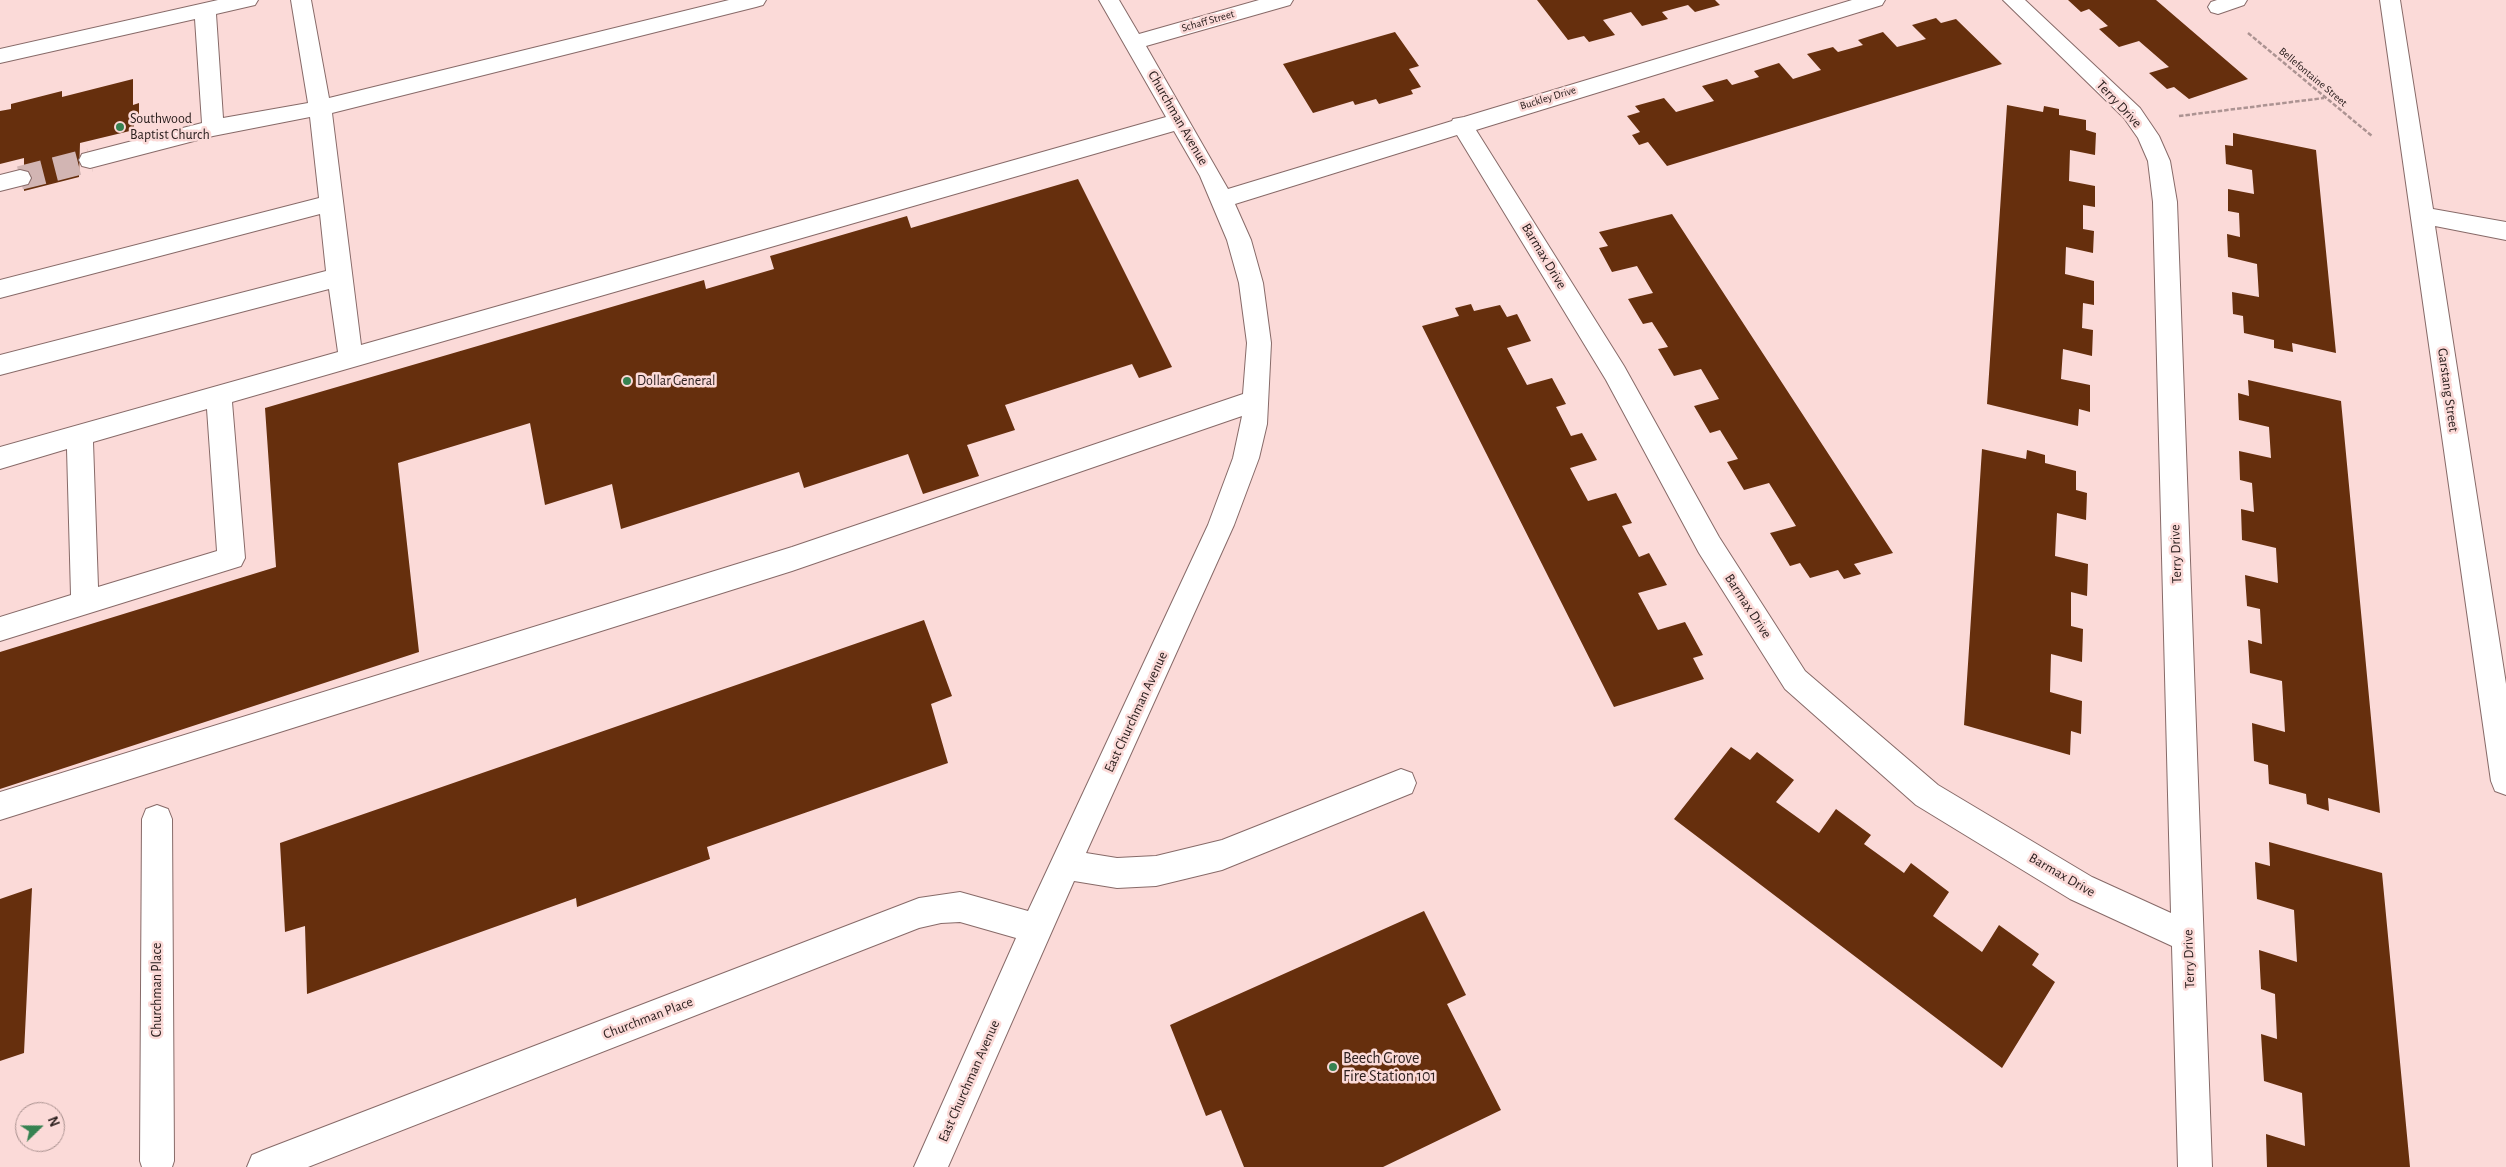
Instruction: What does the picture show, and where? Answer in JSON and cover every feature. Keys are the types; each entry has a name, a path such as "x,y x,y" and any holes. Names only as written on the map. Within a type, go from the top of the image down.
{"street":[{"path":"0,56 248,0"},
{"path":"301,0 320,108 339,277 351,358"},
{"path":"90,160 214,128 320,108 756,0"},
{"name":"Churchman Avenue","path":"1109,0 1180,121 1222,199 1238,240"},
{"name":"Schaff Street","path":"1134,42 1283,0"},
{"name":"Buckley Drive","path":"1222,199 1461,124 1876,0"},
{"name":"Terry Drive","path":"2013,0 2132,114 2148,136 2160,161 2165,202 2195,1167"},
{"name":"Garstang Street","path":"2385,1 2413,154 2506,781"},
{"path":"205,10 214,128"},
{"path":"0,458 1180,121"},
{"name":"Barmax Drive","path":"1461,124 1615,373 1709,544 1795,680 1927,795 2081,888 2188,937"},
{"path":"0,289 332,203"},
{"path":"2422,215 2506,231"},
{"name":"East Churchman Avenue","path":"930,1167 1036,929 1221,525 1246,458 1257,400 1259,343 1251,283 1238,240"},
{"path":"0,365 339,277"},
{"path":"0,629 231,558 219,396"},
{"path":"0,806 792,559 1257,400"},
{"path":"80,436 85,603"},
{"path":"1066,864 1117,873 1156,871 1203,860 1222,855 1401,783"},
{"name":"Churchman Place","path":"157,820 158,1165"},
{"name":"Churchman Place","path":"264,1167 919,913 941,908 960,907 984,912 1036,929"}],"path":[{"name":"Bellefontaine Street","path":"2228,4 2325,98 2364,131 2383,144 2413,154"},
{"path":"2137,122 2325,98"}],"building":[{"path":"1537,0 1715,0 1720,5 1695,12 1688,5 1662,12 1668,19 1642,26 1631,12 1603,20 1615,35 1589,42 1584,36 1568,40"},
{"path":"2068,0 2156,0 2248,79 2189,99 2174,87 2167,89 2149,73 2169,67 2139,41 2119,47 2099,29 2108,26 2089,9 2081,12"},
{"path":"1936,18 1941,23 1956,19 2002,64 1667,166 1648,142 1639,145 1632,135 1640,132 1627,116 1640,112 1635,106 1664,98 1676,112 1714,101 1702,86 1727,79 1732,85 1759,77 1754,71 1779,63 1793,79 1821,70 1807,54 1833,47 1838,52 1863,45 1858,40 1883,32 1897,47 1926,39 1912,25"},
{"path":"1395,32 1419,66 1409,69 1421,87 1411,90 1413,94 1379,104 1376,99 1355,105 1353,101 1313,113 1283,64"},
{"path":"133,79 133,105 139,103 139,117 134,118 134,130 80,143 79,177 24,191 24,158 0,164 0,111 11,109 11,104 62,91 62,97"},
{"path":"2007,105 2043,112 2044,106 2059,109 2059,115 2086,120 2086,130 2096,133 2095,155 2070,150 2069,181 2095,186 2095,207 2083,205 2083,229 2094,231 2093,253 2066,247 2065,274 2094,281 2094,305 2083,303 2082,328 2093,330 2092,356 2063,349 2061,379 2090,385 2090,412 2079,409 2078,426 1987,404"},
{"path":"2233,133 2316,150 2336,353 2292,343 2293,352 2274,348 2274,340 2244,333 2243,316 2233,314 2232,292 2259,297 2257,264 2228,257 2227,234 2240,237 2239,213 2228,211 2228,189 2254,194 2252,170 2226,164 2225,145 2233,146"},
{"path":"1078,179 1172,367 1139,378 1132,364 1005,405 1015,430 967,445 979,476 923,494 908,454 804,488 799,472 621,529 612,484 545,505 530,423 398,463 419,652 0,789 0,652 276,567 265,408 704,280 706,289 774,269 770,256 907,216 911,228"},
{"path":"1672,214 1893,553 1854,564 1861,574 1844,579 1838,570 1810,578 1800,563 1790,566 1770,533 1796,526 1769,483 1744,490 1727,462 1738,459 1720,430 1710,433 1694,406 1719,399 1701,369 1674,376 1658,349 1668,347 1652,322 1643,324 1628,299 1653,293 1637,266 1612,272 1599,248 1608,246 1599,232"},
{"path":"1471,304 1474,311 1500,305 1507,317 1517,314 1531,341 1507,348 1527,385 1552,378 1566,404 1556,407 1571,436 1582,433 1597,460 1570,468 1588,501 1616,493 1632,523 1622,526 1639,557 1649,553 1667,585 1638,593 1658,630 1685,622 1703,655 1693,658 1704,679 1614,707 1422,326 1459,316 1455,308"},
{"path":"2248,380 2341,401 2380,813 2328,798 2329,811 2307,804 2306,794 2269,784 2268,765 2254,761 2252,723 2285,732 2282,681 2250,673 2248,640 2262,644 2260,609 2247,606 2245,575 2278,583 2276,548 2242,540 2241,509 2254,512 2252,483 2240,480 2239,451 2271,458 2269,427 2239,420 2238,393 2249,396"},
{"path":"1982,449 2026,459 2027,450 2045,455 2045,463 2076,471 2076,490 2087,493 2086,520 2057,513 2055,556 2088,564 2087,596 2071,592 2071,626 2083,629 2082,662 2051,654 2050,692 2082,701 2081,734 2071,731 2070,755 1964,725"},
{"path":"924,620 952,696 931,704 948,763 707,847 710,859 577,907 576,898 307,994 305,926 285,932 280,843"},
{"path":"1731,747 1750,760 1757,752 1794,780 1776,802 1819,833 1836,809 1871,835 1864,844 1904,873 1911,863 1949,892 1933,916 1982,952 1999,925 2039,954 2032,965 2055,982 2002,1068 1674,819"},
{"path":"2269,842 2382,873 2410,1167 2267,1167 2266,1134 2305,1146 2302,1093 2264,1081 2261,1034 2277,1039 2275,994 2261,989 2259,950 2297,962 2294,910 2257,899 2255,862 2270,866"},
{"path":"32,888 24,1053 0,1061 0,899"},
{"name":"Beech Grove Fire Station 101","path":"1424,911 1466,995 1447,1004 1501,1110 1383,1167 1244,1167 1221,1110 1206,1116 1170,1025"}],"tunnel":[{"path":"20,178 90,160"}],"place":[{"name":"Southwood Baptist Church","path":"120,127"},
{"name":"Dollar General","path":"627,381"},
{"name":"Beech Grove Fire Station 101","path":"1333,1067"}]}
